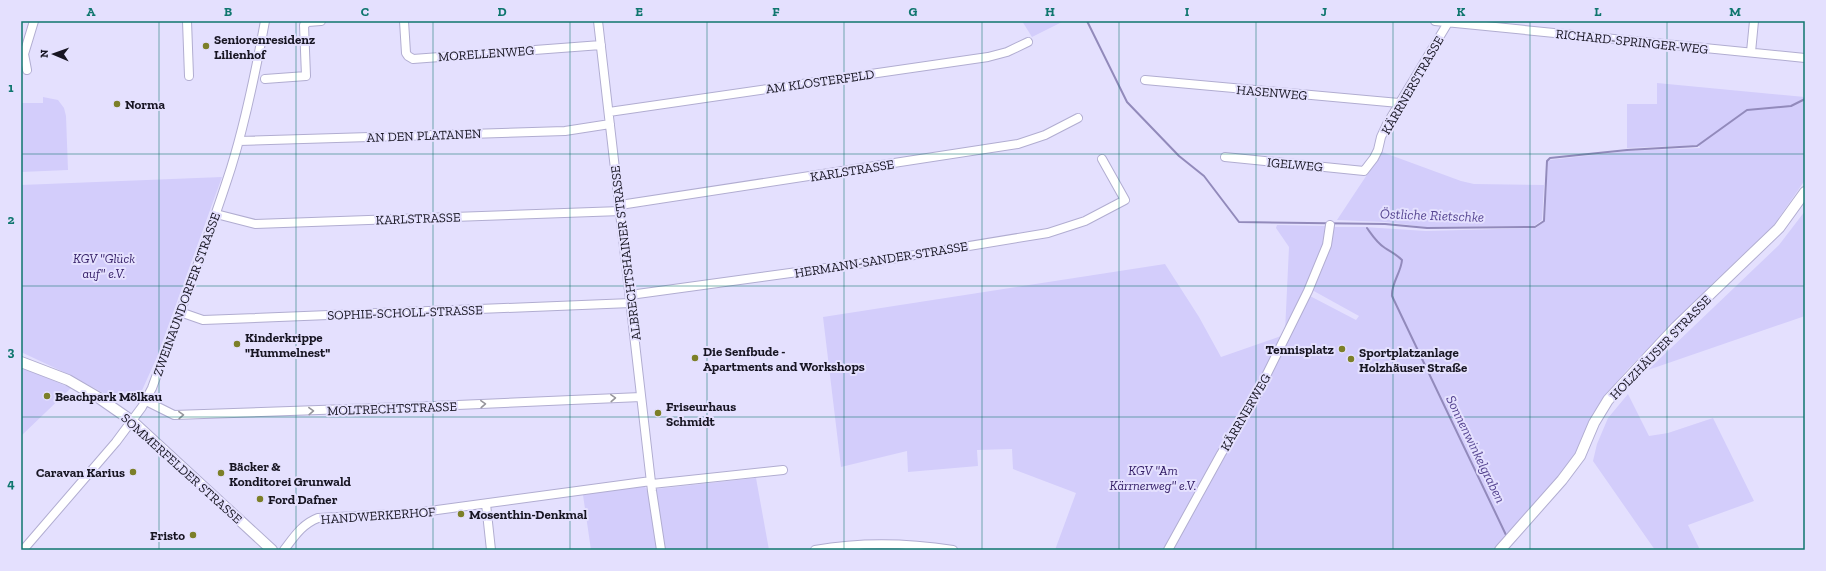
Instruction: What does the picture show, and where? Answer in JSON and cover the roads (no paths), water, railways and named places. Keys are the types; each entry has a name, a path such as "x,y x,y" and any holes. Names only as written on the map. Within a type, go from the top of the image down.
{"main road":[{"name":"HOLZHÄUSER STRASSE","path":"1500,550 1562,480 1580,456 1594,422 1608,400 1676,327 1779,228 1805,192"},
{"name":"SOMMERFELDER STRASSE","path":"21,362 68,380 100,398 132,421 272,550"}],"street":[{"path":"27,70 24,54 34,21"},
{"path":"187,21 189,76"},
{"name":"ZWEINAUNDORFER STRASSE","path":"23,550 96,467 132,421 146,401 152,388 216,214 239,141 265,21"},
{"path":"265,79 306,76 304,25 308,22 321,21"},
{"name":"MORELLENWEG","path":"404,21 406,53 413,59 601,45"},
{"name":"ALBRECHTSHAINER STRASSE","path":"598,21 621,208 651,483 661,550"},
{"name":"RICHARD-SPRINGER-WEG","path":"1436,21 1805,58"},
{"path":"1751,52 1754,21"},
{"name":"KÄRRNERSTRASSE","path":"1364,171 1380,148 1381,137 1399,103 1449,22"},
{"name":"AM KLOSTERFELD","path":"609,112 988,57 1007,52 1028,42"},
{"name":"HASENWEG","path":"1145,80 1399,103"},
{"name":"KARLSTRASSE","path":"216,214 255,224 621,208 1018,144 1045,135 1078,118"},
{"name":"AN DEN PLATANEN","path":"239,141 565,131 610,124"},
{"name":"IGELWEG","path":"1225,157 1364,171"},
{"name":"HERMANN-SANDER-STRASSE","path":"631,299 1048,233 1085,221 1125,200 1102,159"},
{"name":"KÄRRNERWEG","path":"1168,550 1264,380 1308,291 1327,245 1330,225"},
{"name":"SOPHIE-SCHOLL-STRASSE","path":"180,312 203,320 631,299"},
{"name":"MOLTRECHTSTRASSE","path":"146,401 174,415 641,397"},
{"path":"651,483 783,470"},
{"name":"HANDWERKERHOF","path":"284,550 300,529 309,521 318,518 415,513 651,483"},
{"path":"486,504 491,550"},
{"path":"815,550 833,547 887,544 953,550"}],"waterway":[{"name":"Östliche Rietschke","path":"1087,21 1127,102 1179,156 1204,176 1239,222 1385,224 1427,228 1535,227 1544,221 1547,161 1550,158 1627,150 1697,146 1747,110 1791,106 1805,99"},
{"name":"Sonnenwinkelgraben","path":"1367,228 1380,244 1402,260 1393,287 1392,296 1506,535"}],"place":[{"name":"Seniorenresidenz Lilienhof","path":"206,46"},
{"name":"Norma","path":"117,104"},
{"name":"Kinderkrippe \"Hummelnest\"","path":"237,344"},
{"name":"Tennisplatz","path":"1342,349"},
{"name":"Die Senfbude - Apartments and Workshops","path":"695,358"},
{"name":"Sportplatzanlage Holzhäuser Straße","path":"1351,359"},
{"name":"Beachpark Mölkau","path":"47,396"},
{"name":"Friseurhaus Schmidt","path":"658,413"},
{"name":"Caravan Karius","path":"133,472"},
{"name":"Bäcker & Konditorei Grunwald","path":"221,473"},
{"name":"Ford Dafner","path":"260,499"},
{"name":"Mosenthin-Denkmal","path":"461,514"},
{"name":"Fristo","path":"193,535"}],"park label":[{"name":"KGV \"Glück auf\" e.V.","path":"104,266"},
{"name":"KGV \"Am Kärrnerweg\" e.V.","path":"1153,478"}]}
